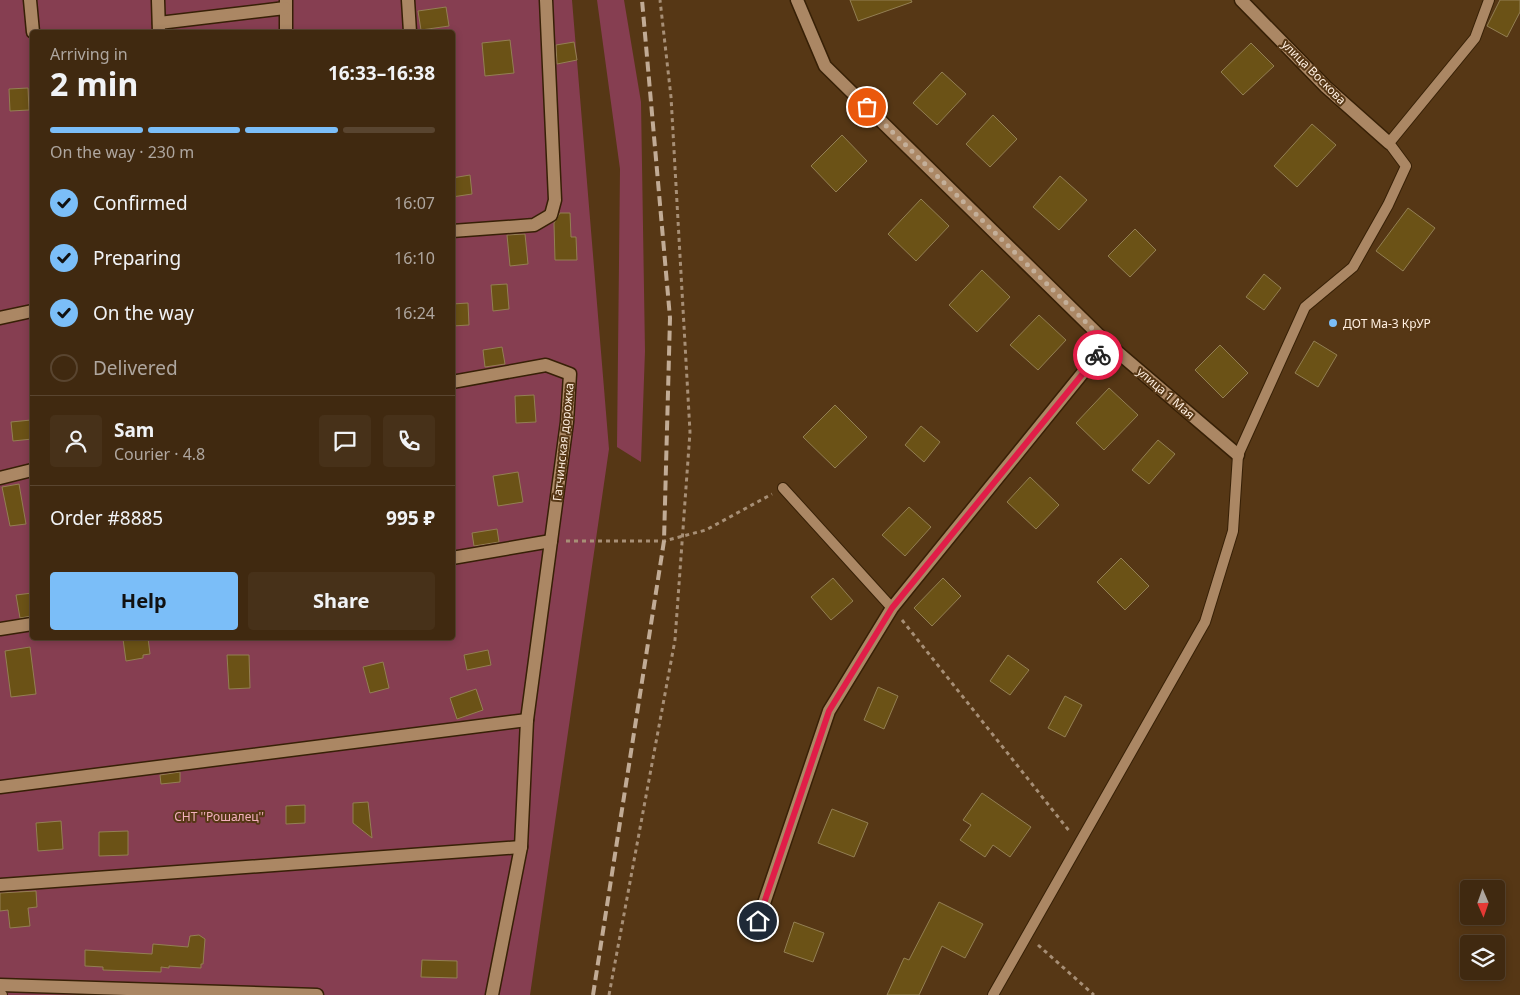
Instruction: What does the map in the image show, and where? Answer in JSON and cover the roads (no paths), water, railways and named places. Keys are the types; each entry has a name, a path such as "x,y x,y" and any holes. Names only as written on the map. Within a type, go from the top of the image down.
{"street":[{"path":"30,0 33,30"},
{"path":"158,0 159,28 286,4 286,30"},
{"path":"408,0 410,30"},
{"path":"455,231 534,225 551,215 555,200 546,0"},
{"name":"улица 1 Мая","path":"797,0 825,66 1107,343 1238,455"},
{"name":"улица Воскова","path":"1241,0 1296,53 1326,86 1389,142"},
{"path":"0,318 30,312"},
{"path":"758,921 829,711 892,608 1107,343"},
{"name":"Гатчинская дорожка","path":"455,381 546,365 570,374 568,422 551,541"},
{"path":"0,478 30,470"},
{"path":"455,557 551,541 527,720 521,847 492,995"},
{"path":"0,628 30,624"},
{"path":"0,787 527,720"},
{"path":"0,885 521,847"},
{"path":"0,984 238,994 316,995"}],"lane":[{"path":"993,995 1205,622 1233,531 1238,455 1305,307 1353,267 1388,205 1406,166 1389,142 1475,38 1489,0"},
{"path":"784,488 892,608"}],"railway":[{"path":"593,995 664,541 670,318 642,0"}],"place":[{"name":"ДОТ Ма-3 КрУР","path":"1333,323"}],"park label":[{"name":"СНТ ''Рошалец''","path":"219,816"}]}
